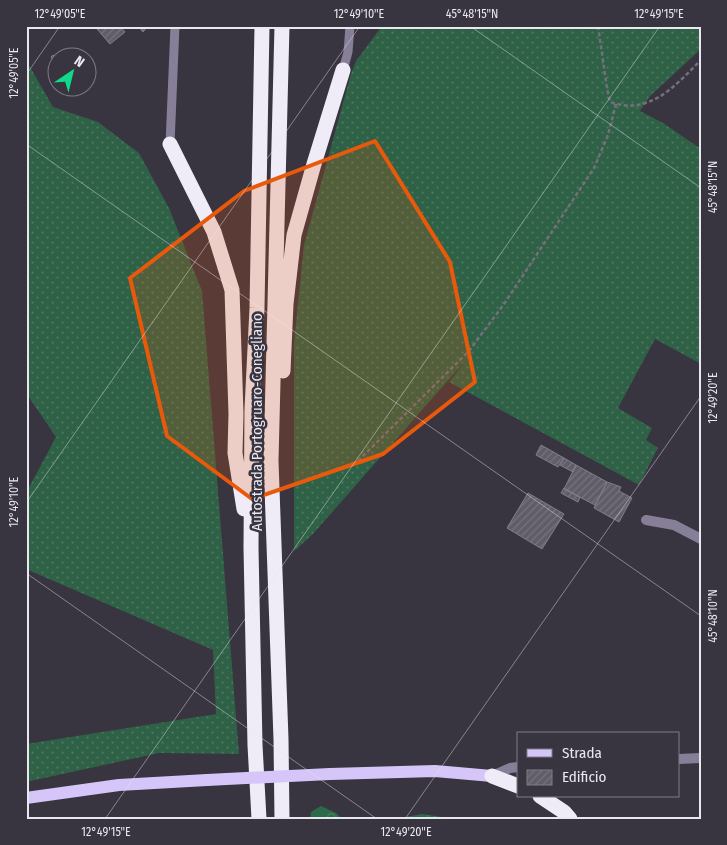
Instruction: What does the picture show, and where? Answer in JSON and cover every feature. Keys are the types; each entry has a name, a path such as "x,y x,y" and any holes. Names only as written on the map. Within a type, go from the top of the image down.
{"highway":[{"name":"Autostrada Portogruaro-Conegliano","path":"257,819 251,548 252,409 257,308 262,26"},
{"name":"Autostrada Portogruaro-Conegliano","path":"282,26 271,461 282,819"},
{"path":"271,461 282,390 286,304 294,235 343,70"},
{"path":"170,144 214,232 232,290 236,414 235,453 251,548"},
{"path":"281,739 290,819"},
{"path":"492,776 517,786"},
{"path":"543,798 567,815"},
{"path":"564,798 567,815"}],"main road":[{"path":"26,798 119,785 330,774 434,771 492,776"}],"street":[{"path":"646,520 674,525 701,539"},
{"path":"680,759 701,758"},
{"path":"492,776 510,768 517,767"}],"lane":[{"path":"170,144 175,26"},
{"path":"343,70 348,52 350,26"}],"path":[{"path":"598,26 610,102 621,106 636,106 669,92 701,60"},
{"path":"358,461 468,351 504,304 594,168 608,135 616,104"}],"highlighted area":[{"path":"375,141 450,262 475,382 383,454 252,499 167,436 130,278 244,191"}],"green space":[{"path":"382,26 701,26 701,49 650,96 640,111 663,123 701,149 701,364 655,339 618,408 652,428 646,440 658,448 639,485 449,382 466,360 312,535 294,551 294,343 304,245 351,74 356,61"},
{"path":"26,60 53,107 98,122 139,153 169,208 202,291 239,754 159,753 26,782 26,744 216,714 213,650 26,569 26,493 56,437 26,393"},
{"path":"321,806 336,813 342,819 310,819 311,812"},
{"path":"422,814 455,819 395,819"}],"building":[{"path":"101,26 120,26 125,32 110,44 97,29"},
{"path":"138,26 148,26 143,32"},
{"path":"541,445 564,458 558,467 536,455"},
{"path":"564,458 576,465 573,472 560,465"},
{"path":"576,465 607,482 595,505 564,489"},
{"path":"607,482 621,487 619,491 632,498 619,522 594,508"},
{"path":"564,488 580,497 578,502 561,493"},
{"path":"528,493 564,514 542,549 507,528"}]}
